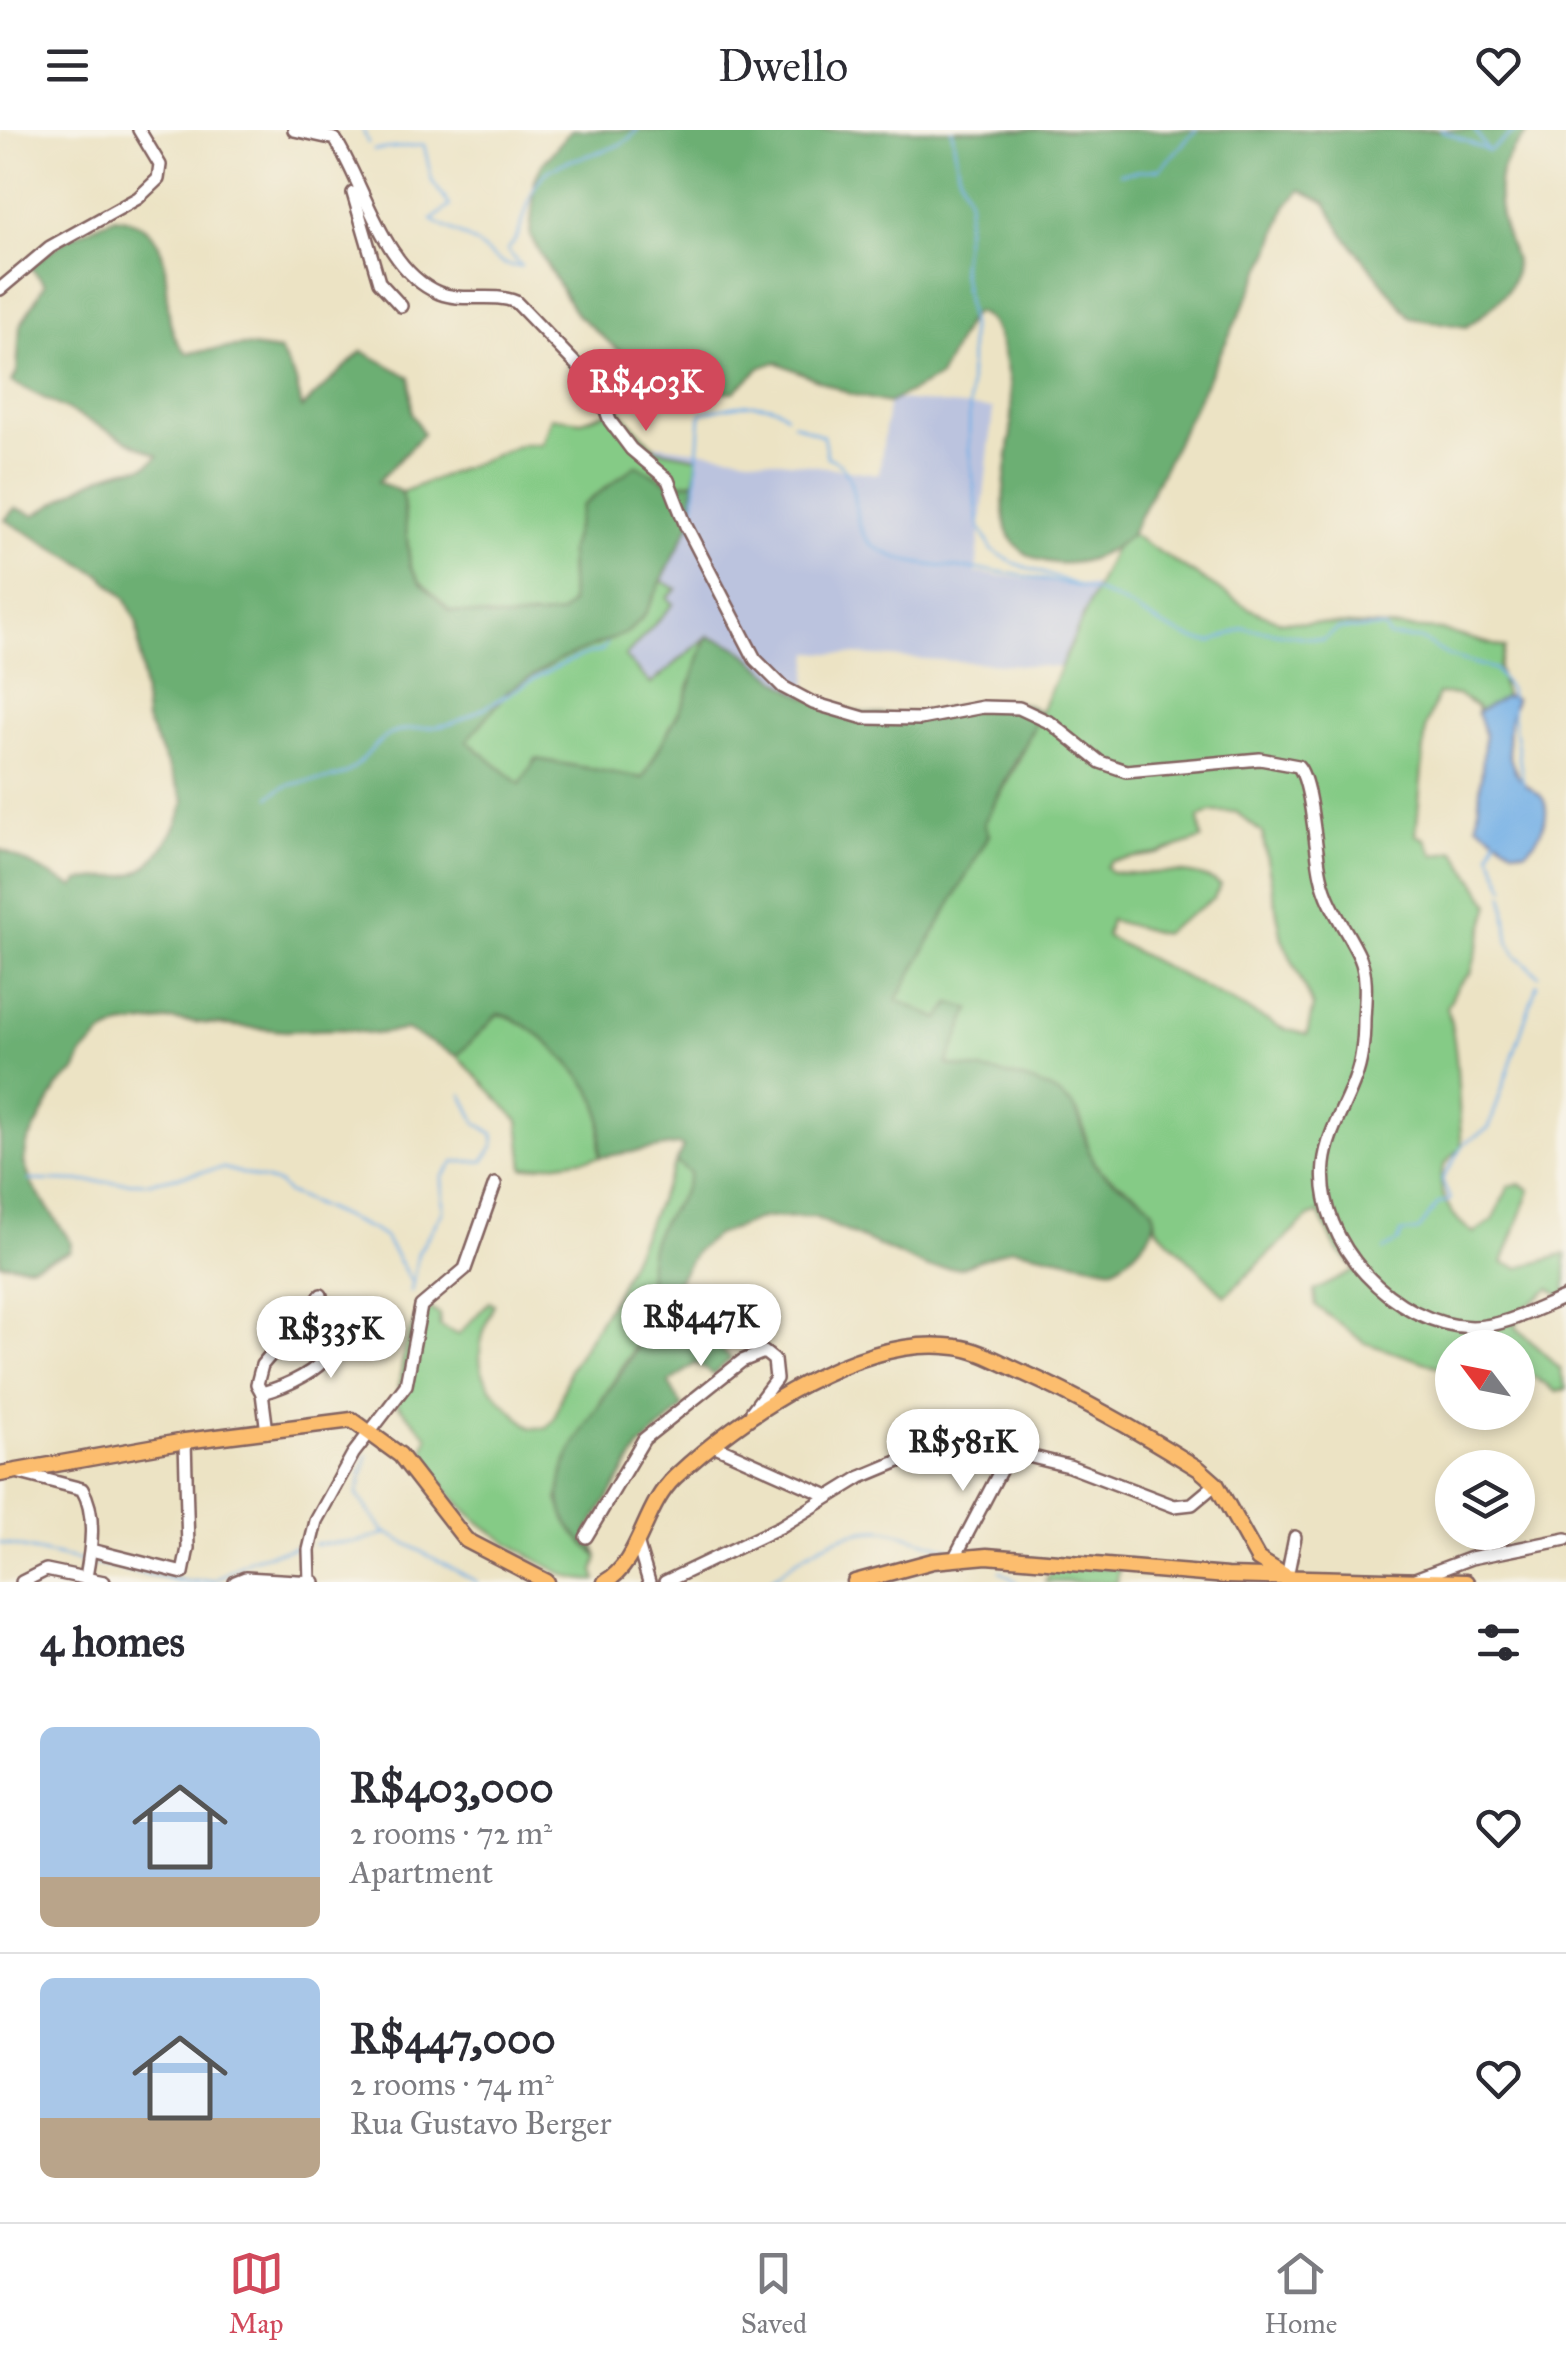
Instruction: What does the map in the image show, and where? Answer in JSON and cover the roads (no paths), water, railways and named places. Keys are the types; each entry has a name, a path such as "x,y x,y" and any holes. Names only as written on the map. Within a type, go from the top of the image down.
{"main road":[{"path":"604,1582 622,1570 662,1489 743,1421 820,1375 879,1356 960,1347 1078,1396 1216,1484 1251,1550 1287,1580"},
{"path":"0,1474 186,1441 352,1420 400,1454 466,1540 548,1582"},
{"path":"1231,1578 1251,1550"},
{"path":"855,1582 954,1557 1058,1561 1231,1578 1466,1582"}],"street":[{"path":"0,289 50,247 138,198 158,180 160,165 139,130"},
{"path":"294,130 335,139 352,180 379,282 400,306"},
{"path":"352,180 404,267 420,282 440,294 472,301 516,302 590,378 616,430 638,456 668,480 686,526 755,659 783,687 812,703 864,718 920,719 983,707 1019,708 1051,723 1100,762 1126,771 1260,760 1298,766 1306,778 1311,830 1330,908 1364,972 1364,1022 1357,1076 1324,1160 1325,1199 1336,1228 1357,1264 1381,1290 1416,1314 1476,1327 1566,1297"},
{"path":"310,1582 312,1533 371,1430 406,1385 421,1306 469,1262 495,1184"},
{"path":"267,1432 262,1392 257,1384 262,1365 321,1295"},
{"path":"262,1392 286,1385 316,1366 334,1349 348,1320 372,1308"},
{"path":"586,1537 644,1439 742,1361 764,1352 777,1366 776,1379 743,1421"},
{"path":"90,1553 183,1573 188,1548 186,1441"},
{"path":"665,1582 780,1527 826,1495 922,1448 955,1444 1010,1452 1106,1476 1174,1506 1192,1504 1216,1484"},
{"path":"714,1445 826,1495"},
{"path":"954,1557 1010,1452"},
{"path":"20,1473 82,1489 89,1506 87,1573"},
{"path":"638,1536 638,1556 649,1582"},
{"path":"1287,1580 1294,1537"},
{"path":"1411,1580 1471,1558 1566,1539"},
{"path":"22,1582 46,1570 87,1573 104,1582"},
{"path":"234,1582 245,1578 318,1582"}],"water":[{"path":"1505,696 1515,699 1508,731 1512,763 1523,782 1543,799 1546,810 1541,830 1525,851 1513,849 1477,824 1485,734 1477,713"}],"waterway":[{"path":"363,130 368,143"},
{"path":"521,266 507,250 518,235 540,179 562,164 617,146 637,130"},
{"path":"952,130 958,170 969,199 961,268 970,323 969,450 979,525 992,550 1014,563 1079,586"},
{"path":"1120,173 1160,169 1196,130"},
{"path":"1441,130 1488,151"},
{"path":"1475,130 1487,150"},
{"path":"1489,151 1518,130"},
{"path":"374,150 424,145 432,181 450,206 432,220 474,242 498,261 521,266"},
{"path":"693,528 701,413 757,404 786,415"},
{"path":"793,423 823,436 827,457 847,473 865,536 888,554 918,563 1000,572 1091,590 1120,601 1173,631 1202,641 1212,642 1244,628 1323,640 1338,629 1384,628 1389,637 1420,639 1449,656 1494,669 1509,689 1511,700"},
{"path":"270,797 296,783 342,775 389,735 456,722 563,664 601,651 607,644"},
{"path":"1512,708 1523,784"},
{"path":"1496,837 1490,853 1506,888"},
{"path":"1504,895 1509,942 1516,955 1539,975"},
{"path":"1384,1250 1399,1241 1401,1233 1418,1231 1438,1204 1450,1200 1442,1180 1464,1144 1489,1128 1537,984"},
{"path":"411,1291 418,1253 443,1211 442,1177 455,1162 484,1161 494,1145 493,1134 476,1122 462,1094"},
{"path":"29,1180 145,1183 223,1168 279,1184 286,1192 373,1230 385,1238 411,1281"},
{"path":"367,1455 357,1495 384,1532"},
{"path":"768,1582 821,1546 867,1531 888,1531 953,1550"},
{"path":"314,1544 358,1542 387,1533 477,1582"},
{"path":"0,1543 86,1562"},
{"path":"94,1564 189,1582 215,1580 251,1559 306,1544"},
{"path":"1000,1571 1017,1582"}]}
